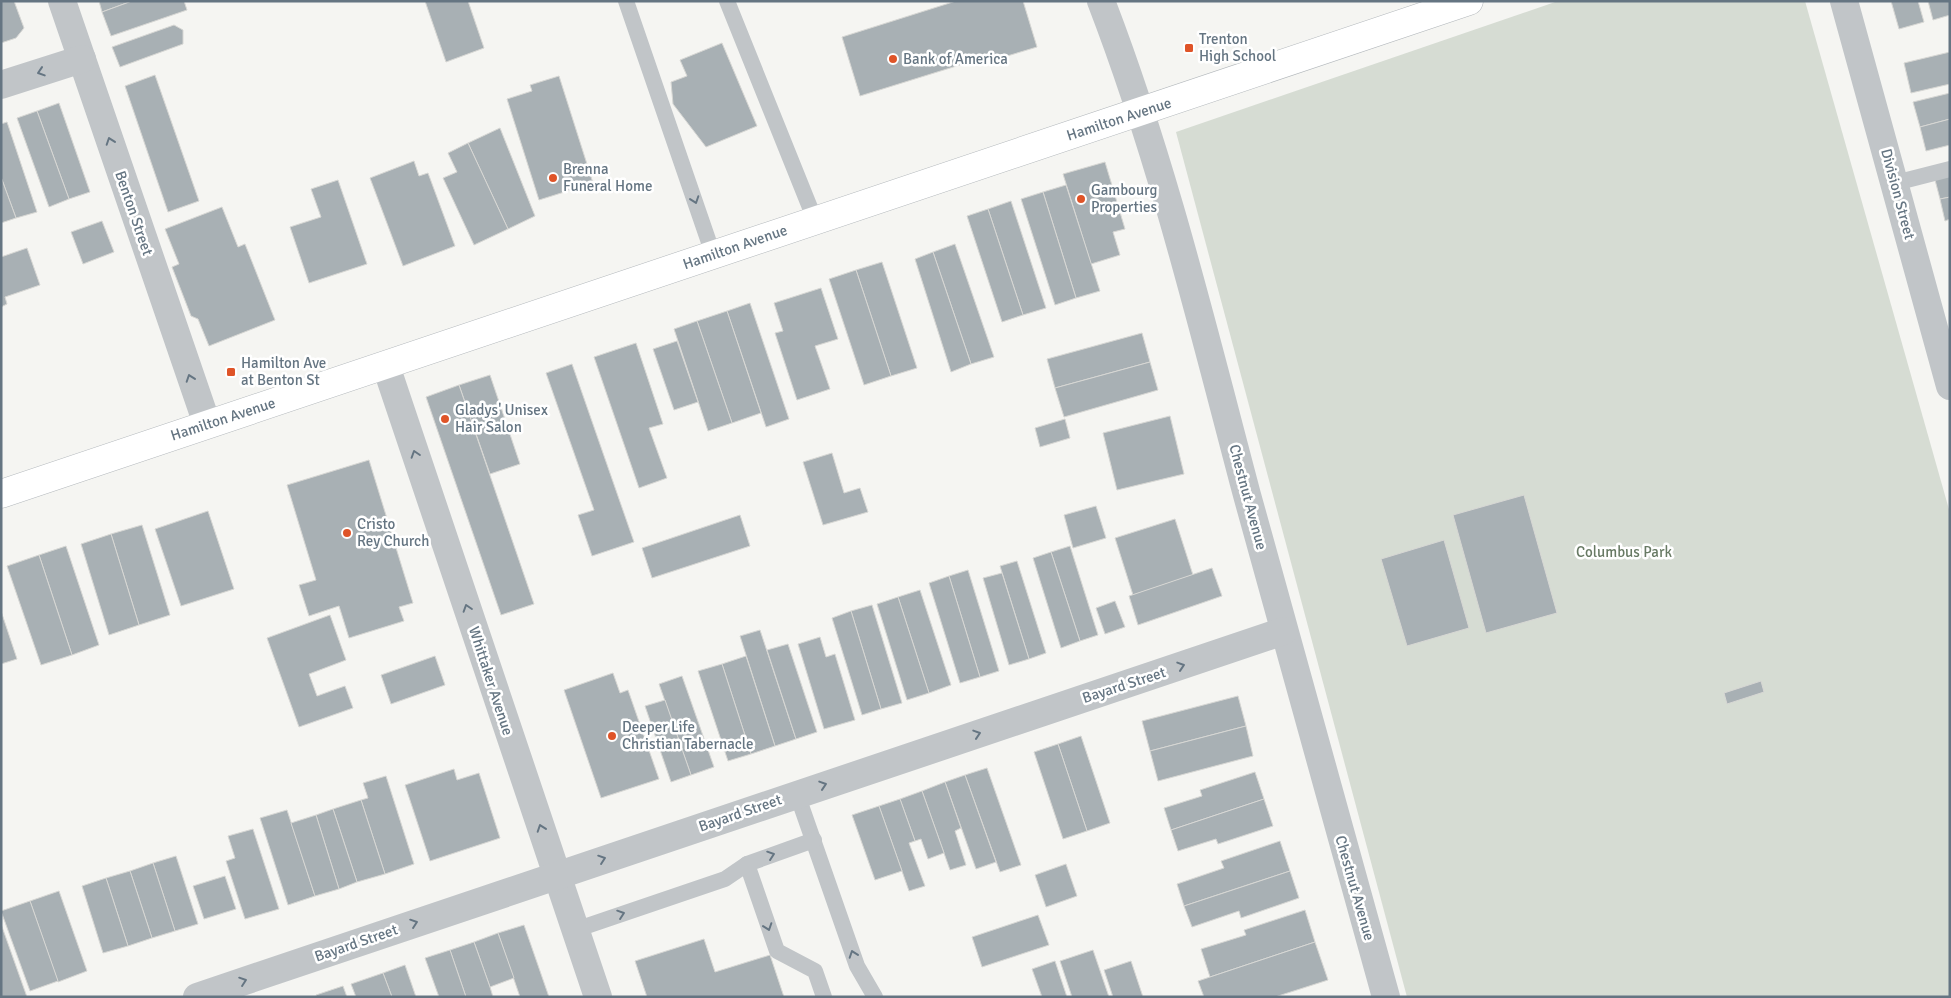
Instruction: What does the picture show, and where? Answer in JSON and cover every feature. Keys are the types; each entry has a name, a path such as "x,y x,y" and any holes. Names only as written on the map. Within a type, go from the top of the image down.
{"main road":[{"name":"Hamilton Avenue","path":"1,494 1469,1"}],"street":[{"name":"Benton Street","path":"62,1 207,424"},
{"name":"Chestnut Avenue","path":"1101,1 1141,112 1175,220 1284,632 1386,997"},
{"name":"Division Street","path":"1844,1 1949,380"},
{"path":"1,85 82,59"},
{"name":"Whittaker Avenue","path":"386,366 598,997"},
{"name":"Bayard Street","path":"197,997 1284,632"}],"lane":[{"path":"626,1 713,254"},
{"path":"727,1 815,220"},
{"path":"1895,183 1950,168"},
{"path":"798,794 857,966 875,997"},
{"path":"575,930 725,879 747,864 814,840"},
{"path":"747,864 777,951 815,971 824,997"}],"green space":[{"name":"Columbus Park","path":"1558,1 1805,1 1950,513 1950,997 1407,997 1176,132"}],"building":[{"path":"1,1 14,1 24,28 16,38 1,43"},
{"path":"99,1 132,1 102,12"},
{"path":"132,1 184,1 187,10 111,36 102,12"},
{"path":"425,1 468,1 484,48 446,62"},
{"path":"956,1 1023,1 1037,47 994,60 992,55 860,96 842,37"},
{"path":"1891,1 1918,1 1924,22 1899,29"},
{"path":"1928,1 1950,1 1950,15 1933,20"},
{"path":"174,25 183,30 183,44 120,67 112,47"},
{"path":"722,43 757,126 706,147 673,104 671,82 687,76 680,60"},
{"path":"1950,52 1950,84 1911,93 1904,63"},
{"path":"155,75 199,201 168,212 125,86"},
{"path":"559,76 593,183 539,200 507,99 532,91 530,85"},
{"path":"1950,93 1950,119 1920,127 1913,102"},
{"path":"59,103 90,192 69,199 37,111"},
{"path":"37,111 69,199 49,207 17,118"},
{"path":"1950,119 1950,145 1926,151 1920,127"},
{"path":"7,122 37,212 16,218 1,177 1,124"},
{"path":"500,128 535,216 508,229 468,143"},
{"path":"468,143 508,229 474,245 443,178 457,172 448,153"},
{"path":"414,161 419,176 428,173 455,246 403,266 370,178"},
{"path":"1105,162 1125,229 1113,232 1120,255 1091,264 1063,174"},
{"path":"1950,172 1950,197 1940,199 1934,176"},
{"path":"1,177 16,218 1,223"},
{"path":"338,180 367,264 309,283 290,227 321,217 311,189"},
{"path":"1066,185 1100,291 1076,298 1043,192"},
{"path":"1043,192 1076,298 1055,305 1021,199"},
{"path":"1950,197 1950,219 1945,221 1940,199"},
{"path":"1011,201 1046,308 1023,315 988,209"},
{"path":"222,207 238,247 245,244 275,320 209,346 198,319 191,316 172,267 179,264 165,229"},
{"path":"988,209 1023,315 1002,322 967,216"},
{"path":"102,221 114,252 83,264 71,232"},
{"path":"955,244 994,357 971,364 933,252"},
{"path":"27,248 40,285 5,297 7,304 1,307 1,257"},
{"path":"933,252 971,364 951,372 915,259"},
{"path":"882,262 917,368 891,376 856,270"},
{"path":"856,270 891,376 864,385 829,279"},
{"path":"821,288 838,339 815,346 830,389 797,400 775,333 783,331 774,303"},
{"path":"750,303 789,419 766,427 727,311"},
{"path":"727,311 761,413 732,423 697,321"},
{"path":"697,321 732,423 708,431 674,329"},
{"path":"1142,333 1150,362 1055,388 1047,359"},
{"path":"677,341 698,402 674,410 653,349"},
{"path":"636,343 663,424 649,428 667,478 639,488 594,357"},
{"path":"1150,362 1158,390 1064,417 1055,388"},
{"path":"572,364 634,542 592,556 578,515 594,510 546,373"},
{"path":"490,375 520,464 490,474 459,385"},
{"path":"459,385 534,604 501,615 426,397"},
{"path":"1170,416 1184,474 1117,490 1103,433"},
{"path":"1065,419 1070,438 1040,447 1035,428"},
{"path":"832,453 844,493 860,488 868,512 823,525 803,462"},
{"name":"Cristo Rey Church","path":"369,460 413,603 399,607 404,621 349,638 339,606 309,616 299,585 316,580 287,485"},
{"path":"1524,495 1557,613 1486,633 1453,515"},
{"path":"1096,506 1106,538 1073,548 1064,515"},
{"path":"208,511 234,589 181,606 155,529"},
{"path":"740,515 750,546 652,578 642,548"},
{"path":"1175,519 1193,575 1133,595 1115,538"},
{"path":"142,525 170,615 139,625 111,534"},
{"path":"111,534 139,625 109,635 81,544"},
{"path":"1444,540 1469,628 1407,646 1381,559"},
{"path":"66,546 99,645 72,655 39,555"},
{"path":"1070,546 1098,635 1080,641 1051,552"},
{"path":"1051,552 1080,641 1061,648 1033,558"},
{"path":"39,555 72,655 41,665 7,566"},
{"path":"1017,561 1046,653 1029,659 1000,566"},
{"path":"1212,568 1222,596 1138,625 1129,596"},
{"path":"968,570 999,671 980,677 949,576"},
{"path":"1002,573 1029,659 1009,665 983,578"},
{"path":"949,576 980,677 960,683 929,583"},
{"path":"920,590 951,685 929,693 898,597"},
{"path":"898,597 929,693 907,700 877,604"},
{"path":"1115,601 1125,627 1105,634 1096,608"},
{"path":"872,605 902,703 881,709 851,611"},
{"path":"1,611 17,659 1,664"},
{"path":"851,611 881,709 862,715 832,618"},
{"path":"330,615 346,660 309,674 317,696 345,686 353,708 299,727 267,638"},
{"path":"760,630 796,739 775,746 740,636"},
{"path":"820,637 826,657 835,654 855,720 824,729 798,644"},
{"path":"788,644 817,732 796,739 767,650"},
{"path":"435,656 445,685 391,704 381,675"},
{"path":"746,656 775,746 751,754 722,664"},
{"path":"722,664 751,754 728,761 698,671"},
{"name":"Deeper Life Christian Tabernacle","path":"613,673 620,693 628,690 659,779 601,798 564,690"},
{"path":"682,676 714,767 691,775 659,684"},
{"path":"1761,681 1764,692 1727,704 1724,693"},
{"path":"1238,696 1246,726 1150,751 1142,721"},
{"path":"665,700 691,775 671,782 645,706"},
{"path":"1246,726 1253,756 1158,781 1150,751"},
{"path":"1081,736 1110,823 1087,831 1058,744"},
{"path":"1058,744 1087,831 1063,839 1034,752"},
{"path":"987,768 1021,865 1000,872 965,775"},
{"path":"454,769 457,780 479,773 500,838 430,861 405,785"},
{"path":"1255,772 1264,799 1171,830 1164,808 1202,796 1200,790"},
{"path":"965,775 996,862 976,869 945,782"},
{"path":"386,776 414,864 385,874 361,800 368,798 363,783"},
{"path":"945,782 961,828 955,831 966,865 950,870 922,791"},
{"path":"922,791 944,853 928,859 921,839 915,841 900,799"},
{"path":"900,799 915,841 909,843 925,886 909,891 879,806"},
{"path":"1264,799 1273,826 1218,844 1216,839 1178,851 1171,830"},
{"path":"361,800 385,874 357,882 333,809"},
{"path":"879,806 902,871 875,880 852,815"},
{"path":"333,809 357,882 339,889 316,815"},
{"path":"287,810 315,896 288,905 260,818"},
{"path":"316,815 339,889 315,896 291,823"},
{"path":"253,829 279,909 245,919 226,861 235,858 228,836"},
{"path":"1280,841 1290,871 1184,906 1177,884 1224,868 1221,861"},
{"path":"176,856 198,924 175,931 153,863"},
{"path":"153,863 175,931 152,938 130,871"},
{"path":"1066,864 1077,896 1046,907 1035,875"},
{"path":"130,871 152,938 128,946 106,878"},
{"path":"1290,871 1299,898 1241,918 1239,911 1192,927 1184,906"},
{"path":"225,876 236,909 204,919 193,886"},
{"path":"106,878 128,946 103,953 82,886"},
{"path":"59,891 87,971 58,982 30,901"},
{"path":"30,901 58,981 30,991 1,911"},
{"path":"1305,910 1315,942 1210,977 1201,949 1246,935 1244,930"},
{"path":"1038,915 1049,945 982,967 972,937"},
{"path":"1,924 27,997 1,997"},
{"path":"524,925 549,997 520,997 498,933"},
{"path":"498,933 514,978 490,987 474,942"},
{"path":"704,939 715,972 770,955 784,997 647,997 635,961"},
{"path":"474,942 493,997 466,997 450,950"},
{"path":"1315,942 1328,980 1275,997 1204,997 1198,981"},
{"path":"450,950 466,997 439,997 425,958"},
{"path":"1093,950 1109,997 1072,997 1060,961"},
{"path":"1055,961 1067,997 1042,997 1032,969"},
{"path":"1131,961 1143,997 1113,997 1104,970"},
{"path":"405,965 416,997 392,997 383,973"},
{"path":"383,973 392,997 356,997 351,984"},
{"path":"343,986 347,997 317,997 316,995"}],"place":[{"name":"Trenton High School","path":"1189,48"},
{"name":"Bank of America","path":"893,59"},
{"name":"Brenna Funeral Home","path":"553,178"},
{"name":"Gambourg Properties","path":"1081,199"},
{"name":"Hamilton Ave at Benton St","path":"231,372"},
{"name":"Gladys' Unisex Hair Salon","path":"445,419"},
{"name":"Cristo Rey Church","path":"347,533"},
{"name":"Deeper Life Christian Tabernacle","path":"612,736"}]}
